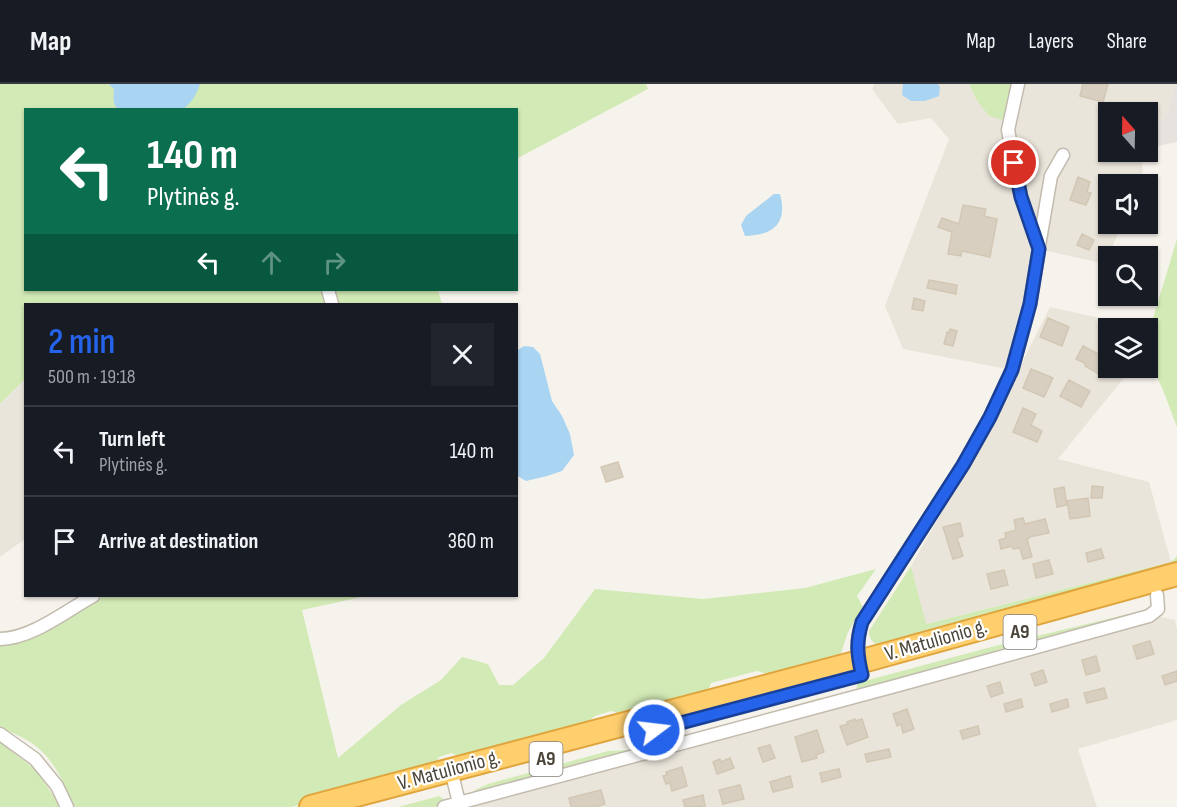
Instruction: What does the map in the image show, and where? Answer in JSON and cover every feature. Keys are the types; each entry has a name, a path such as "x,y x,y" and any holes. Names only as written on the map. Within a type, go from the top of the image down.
{"highway":[{"name":"V. Matulionio g.","path":"368,807 456,791 1177,574"},
{"name":"V. Matulionio g.","path":"861,668 1167,593"},
{"name":"V. Matulionio g.","path":"311,807 456,791"}],"street":[{"path":"1018,84 1008,130 1021,197 1039,249"},
{"path":"861,668 857,646 862,622 963,465 1005,389 1030,304 1051,176 1063,155"},
{"path":"444,807 456,791 899,685 1149,616 1158,609 1167,593"},
{"path":"0,639 32,632 91,597"},
{"path":"0,734 35,759 57,786 67,807"}],"shaded area":[{"path":"874,84 969,84 976,99 1003,120 1013,84 1175,84 1167,116 1158,124 1158,102 1098,102 1098,162 1141,162 1143,171 1142,174 1098,174 1098,234 1118,234 1113,246 1098,246 1098,262 1039,249 1012,370 903,349 885,306 949,139 931,118 898,124 872,89"},
{"path":"1175,84 1177,84 1177,142 1158,146 1158,124 1167,116"},
{"path":"1050,307 1100,318 1098,378 1124,378 1058,459 1149,482 1171,562 925,624 911,566 983,440"},
{"path":"24,380 24,540 0,557 0,404"},
{"path":"1156,616 1175,620 1177,629 1177,720 1078,749 1097,807 459,807"}],"green space":[{"path":"0,84 646,84 648,89 518,158 518,108 24,108 24,291 438,291 442,303 24,303 24,380 0,404"},
{"path":"969,84 1013,84 1003,120 989,116 976,99"},
{"path":"1177,239 1177,427 1157,378 1158,318 1153,318"},
{"path":"1177,556 1177,566 878,646 870,636 869,631 911,566 926,624 1171,562"},
{"path":"876,569 857,596 863,607 848,632 840,656 777,674 757,671 711,683 709,688 686,700 627,716 611,711 595,716 580,729 461,757 451,753 439,757 436,764 429,769 292,807 75,807 60,776 41,750 0,726 0,646 31,639 102,597 361,597 302,610 338,758 401,705 441,680 462,657 488,664 499,685 513,685 544,658 595,589 703,599 805,588"},
{"path":"1141,611 1147,612 956,665 947,665 703,734 714,728 857,690 857,683 995,646"},
{"path":"0,743 35,769 61,807 0,807"},
{"path":"608,751 637,752 544,774 472,797 475,790 488,784"},
{"path":"439,796 446,801 445,804 434,807 398,807"}],"water":[{"path":"109,84 200,84 193,98 184,108 117,108 114,103 114,89"},
{"path":"903,84 938,84 939,96 925,101 911,101 902,95"},
{"path":"774,194 780,194 782,204 782,213 776,226 763,233 745,236 741,225 746,216"},
{"path":"524,346 533,347 540,354 552,401 570,434 574,455 562,471 526,481 518,476 518,350"}],"building":[{"path":"1083,84 1108,84 1103,102 1080,96"},
{"path":"1078,177 1090,182 1087,192 1091,193 1086,205 1070,200"},
{"path":"963,205 986,209 984,216 997,219 990,257 962,251 961,256 948,254 952,232 938,227 942,218 959,224"},
{"path":"1082,234 1094,240 1089,250 1077,245"},
{"path":"929,280 957,285 956,294 927,288"},
{"path":"914,298 925,301 923,311 912,309"},
{"path":"1048,318 1069,327 1062,346 1040,337"},
{"path":"950,329 957,331 953,346 944,344"},
{"path":"1083,346 1098,354 1098,373 1085,366 1086,364 1076,359"},
{"path":"1031,369 1053,378 1044,397 1023,388"},
{"path":"1069,380 1090,391 1081,407 1060,396"},
{"path":"1023,408 1036,414 1031,425 1042,431 1037,442 1013,432"},
{"path":"618,462 623,477 606,482 601,467"},
{"path":"1092,486 1103,487 1102,498 1091,498"},
{"path":"1064,487 1067,505 1057,507 1054,489"},
{"path":"1088,498 1090,516 1070,519 1067,501"},
{"path":"1023,518 1025,524 1045,519 1049,533 1027,539 1032,557 1023,559 1020,548 1013,549 1012,546 1001,549 999,540 1006,538 1005,533 1016,530 1014,520"},
{"path":"960,523 963,536 957,538 963,556 953,559 943,527"},
{"path":"1101,549 1104,558 1088,562 1086,553"},
{"path":"1049,560 1053,574 1036,578 1033,564"},
{"path":"1004,570 1008,585 991,589 987,574"},
{"path":"1150,641 1154,654 1137,659 1133,646"},
{"path":"1096,656 1100,671 1086,675 1082,660"},
{"path":"1043,670 1047,682 1035,686 1031,674"},
{"path":"1177,671 1177,681 1165,685 1162,676"},
{"path":"1000,682 1003,693 991,697 987,686"},
{"path":"1104,688 1107,698 1087,703 1084,693"},
{"path":"1021,699 1023,707 1006,712 1004,704"},
{"path":"1067,699 1069,707 1052,712 1050,704"},
{"path":"907,709 914,729 903,733 901,724 897,726 893,714"},
{"path":"855,719 855,721 862,719 868,737 847,745 840,726"},
{"path":"978,726 980,734 963,739 960,731"},
{"path":"817,730 824,752 816,755 817,758 802,762 795,737"},
{"path":"770,745 775,758 763,762 758,748"},
{"path":"889,749 891,757 867,762 865,754"},
{"path":"730,758 734,768 717,774 713,762 720,759 721,762"},
{"path":"682,767 687,786 672,791 670,783 666,784 663,776 667,775 666,772"},
{"path":"839,769 841,777 822,782 820,773"},
{"path":"790,776 793,787 773,792 770,782"},
{"path":"740,785 744,799 723,804 719,790"},
{"path":"601,790 605,804 595,807 571,807 569,798"},
{"path":"703,795 705,806 685,807 683,800"}],"route":[{"path":"654,730 862,675 857,653 858,634 862,622 963,465 1005,389 1012,370 1030,304 1039,249 1021,197 1014,163"}]}
